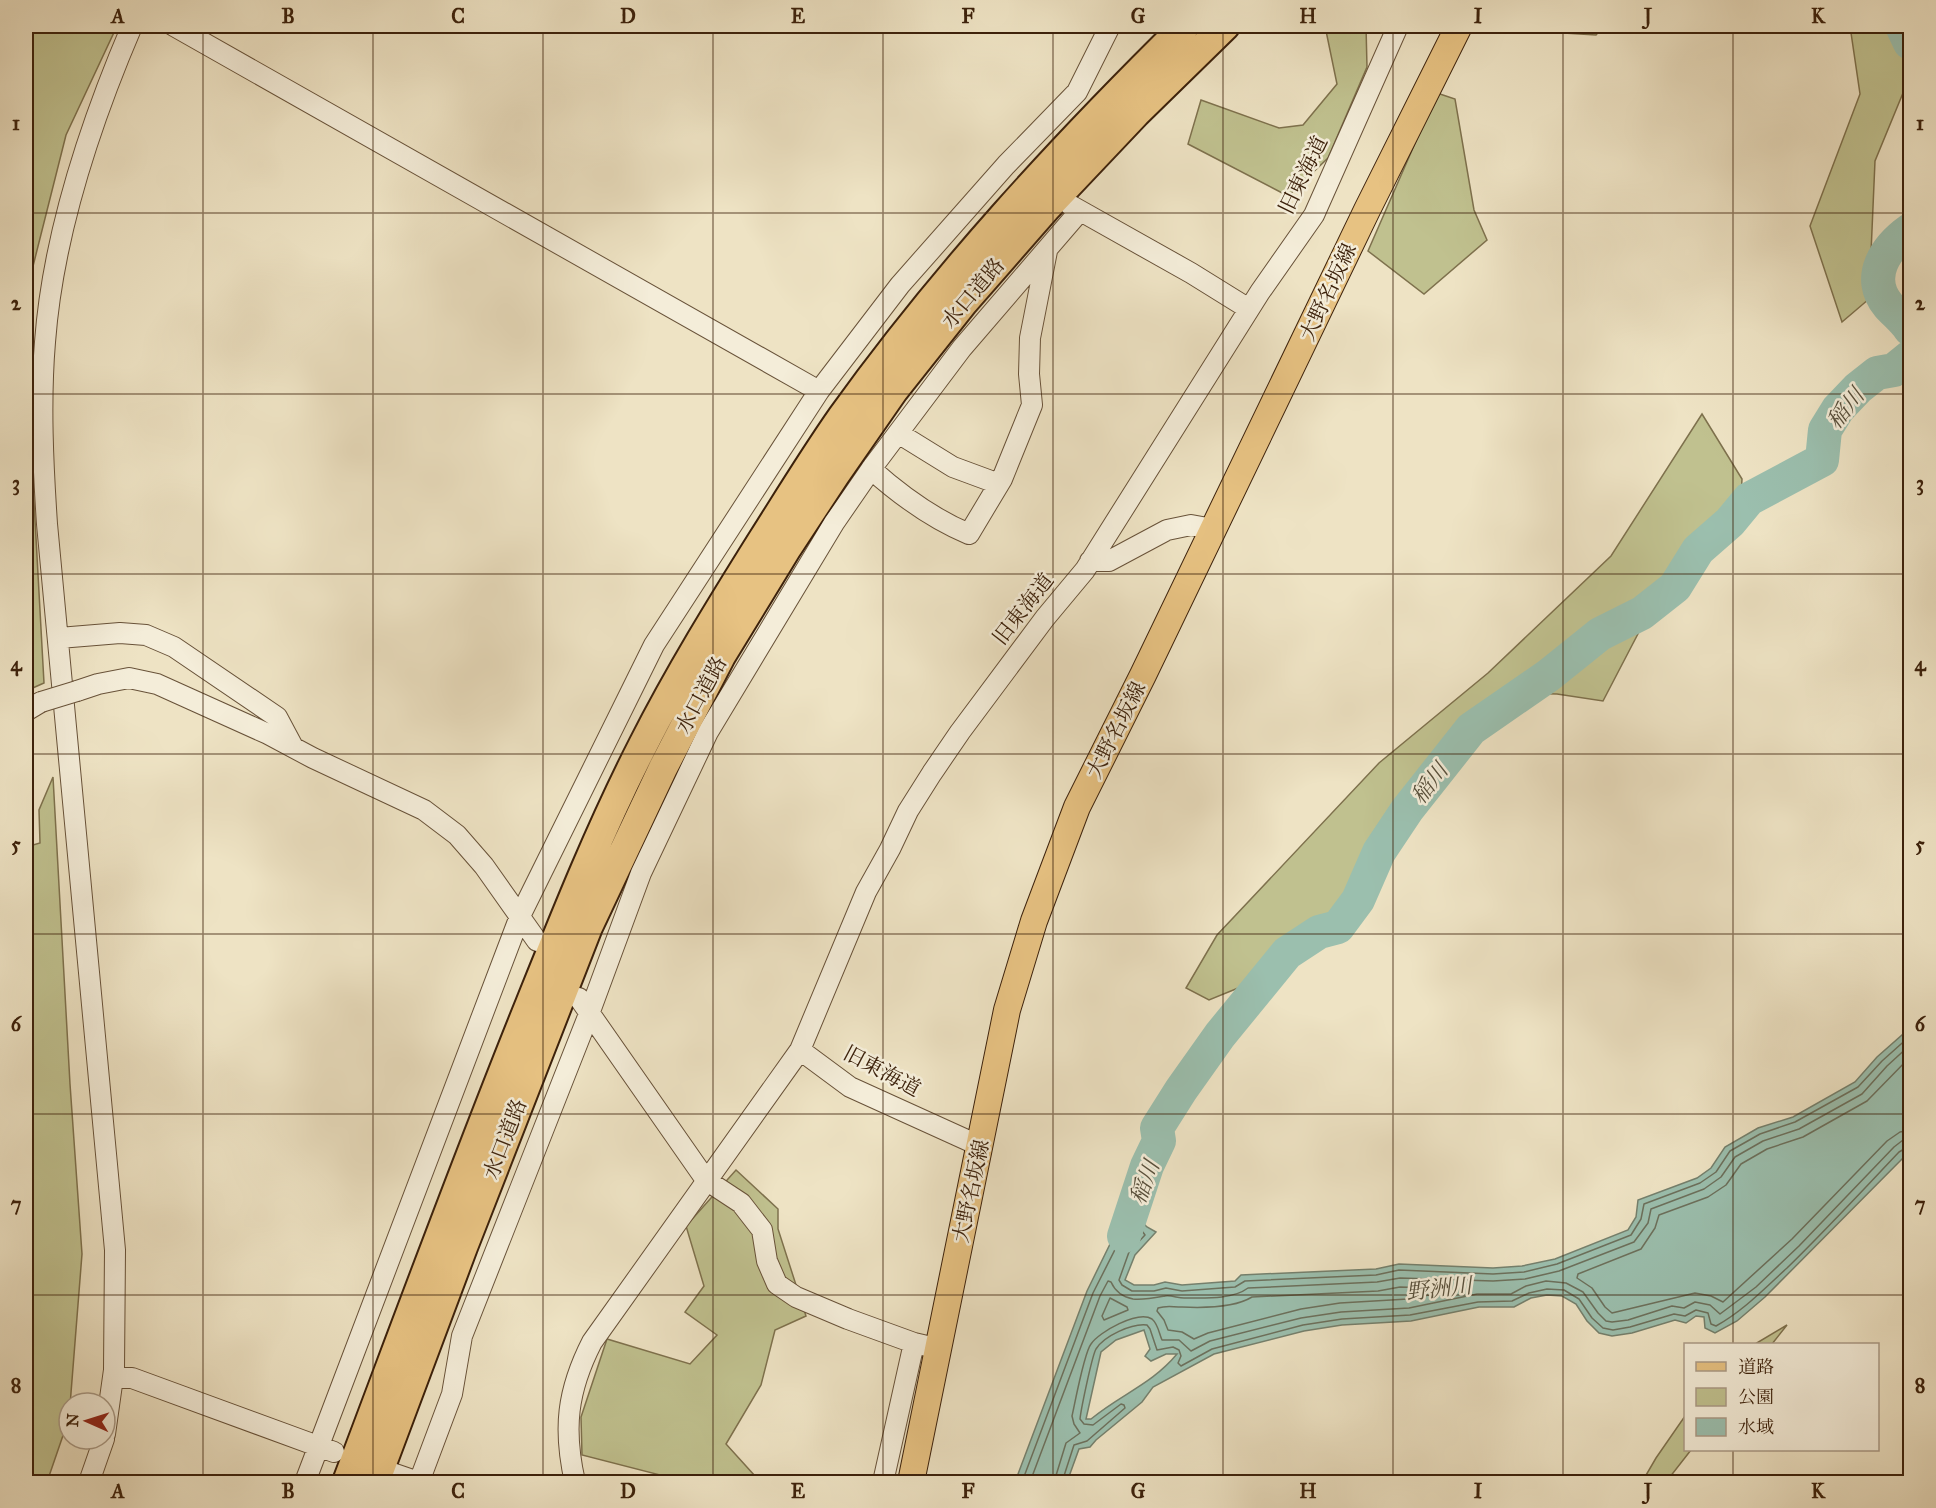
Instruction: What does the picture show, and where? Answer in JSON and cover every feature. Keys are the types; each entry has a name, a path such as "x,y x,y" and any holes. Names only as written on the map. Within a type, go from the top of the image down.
{"highway":[{"name":"水口道路","path":"347,1482 443,1225 586,866 641,748 681,673 796,486 842,418 893,350 1003,217 1069,145 1185,26"},
{"name":"水口道路","path":"382,1477 467,1236 588,927 658,778 721,656 787,548 894,390 963,303 1047,207 1136,113 1225,26"}],"main road":[{"name":"大野名坂線","path":"911,1482 926,1346 980,1146 1007,1010 1038,910 1077,807 1459,26"}],"street":[{"path":"111,1391 115,1250 47,524 42,440 45,341 57,259 81,163 112,73 132,26"},
{"path":"174,26 819,391"},
{"path":"305,1482 327,1450 520,916 654,645 819,391 900,285 1015,170 1077,92 1110,26"},
{"name":"旧東海道","path":"980,1146 850,1087 800,1050 866,892 908,811 960,732 1090,561 1249,309 1314,215 1398,26"},
{"path":"382,1477 418,1482 452,1394 462,1336 584,1006 641,873 708,732 834,523 897,433 962,348 1048,248 1075,208 1191,273 1249,309"},
{"path":"871,469 945,524 969,534 999,484 1032,405 1029,374 1030,338 1048,248"},
{"path":"897,433 953,467 999,484"},
{"path":"1090,561 1110,561 1127,554 1167,530 1191,525 1213,529"},
{"path":"59,638 120,633 146,635 174,647 278,717 293,747"},
{"path":"33,707 98,684 129,678 157,684 293,747 424,810 457,835 484,866 537,941"},
{"path":"584,1006 706,1180 741,1203 762,1230 767,1261 777,1284 796,1297 848,1319 926,1346 884,1482"},
{"path":"575,1482 568,1439 569,1402 579,1367 592,1342 800,1050"},
{"path":"113,1378 132,1378 327,1450"},
{"path":"89,1482 100,1451"}],"green space":[{"path":"26,26 117,26 66,135 26,294"},
{"path":"1325,26 1366,26 1367,67 1328,158 1288,196 1188,144 1201,100 1279,128 1303,125 1337,84"},
{"path":"1531,26 1604,26 1596,35 1547,32"},
{"path":"1850,26 1892,26 1910,76 1875,161 1869,299 1842,322 1810,226 1860,94"},
{"path":"1437,93 1455,99 1474,210 1487,240 1424,294 1368,251"},
{"path":"26,357 44,683 26,691"},
{"path":"1702,414 1742,479 1739,531 1665,582 1603,701 1557,694 1510,693 1436,762 1335,915 1248,984 1209,1000 1186,988 1217,935 1379,763 1488,673 1611,556"},
{"path":"53,777 82,1254 71,1391 57,1391 58,1451 47,1482 26,1482 26,847 40,843 39,810"},
{"path":"736,1170 778,1209 778,1229 806,1316 775,1330 761,1385 726,1444 755,1476 753,1482 673,1482 672,1478 582,1455 581,1417 607,1339 690,1364 717,1335 685,1312 704,1286 686,1226"},
{"path":"1787,1325 1773,1343 1757,1343"},
{"path":"1684,1417 1684,1451 1690,1451 1666,1482 1642,1482"}],"water":[{"name":"野洲川","path":"1910,1028 1910,1151 1765,1297 1737,1321 1715,1333 1705,1328 1704,1317 1696,1316 1686,1323 1675,1320 1632,1333 1612,1336 1599,1333 1587,1321 1576,1304 1562,1296 1547,1295 1531,1298 1514,1307 1479,1307 1411,1321 1342,1325 1304,1331 1214,1354 1153,1387 1142,1402 1090,1447 1079,1449 1067,1482 1015,1482 1087,1291 1139,1185 1140,1220 1156,1232 1135,1255 1125,1280 1134,1285 1154,1285 1165,1282 1182,1285 1235,1281 1241,1275 1376,1269 1399,1264 1493,1268 1522,1266 1555,1259 1628,1230 1636,1217 1638,1200 1697,1178 1711,1168 1725,1147 1758,1128 1793,1117 1855,1082 1877,1057","holes":["1144,1330 1150,1349 1145,1356 1151,1361 1166,1354 1177,1354 1146,1382 1091,1419 1086,1419 1101,1352 1116,1340"]}],"waterway":[{"name":"稲川","path":"1902,26 1910,43"},
{"name":"稲川","path":"1910,230 1886,254 1881,263 1878,284 1888,305 1910,329"},
{"name":"稲川","path":"1124,1236 1147,1166 1159,1141 1157,1128 1181,1090 1220,1035 1287,953 1319,932 1338,927 1358,900 1379,852 1407,810 1471,729 1549,675 1600,634 1642,613 1675,587 1698,550 1730,522 1749,499 1822,460 1825,430 1838,409 1858,388 1877,373 1894,370 1910,357"}]}
